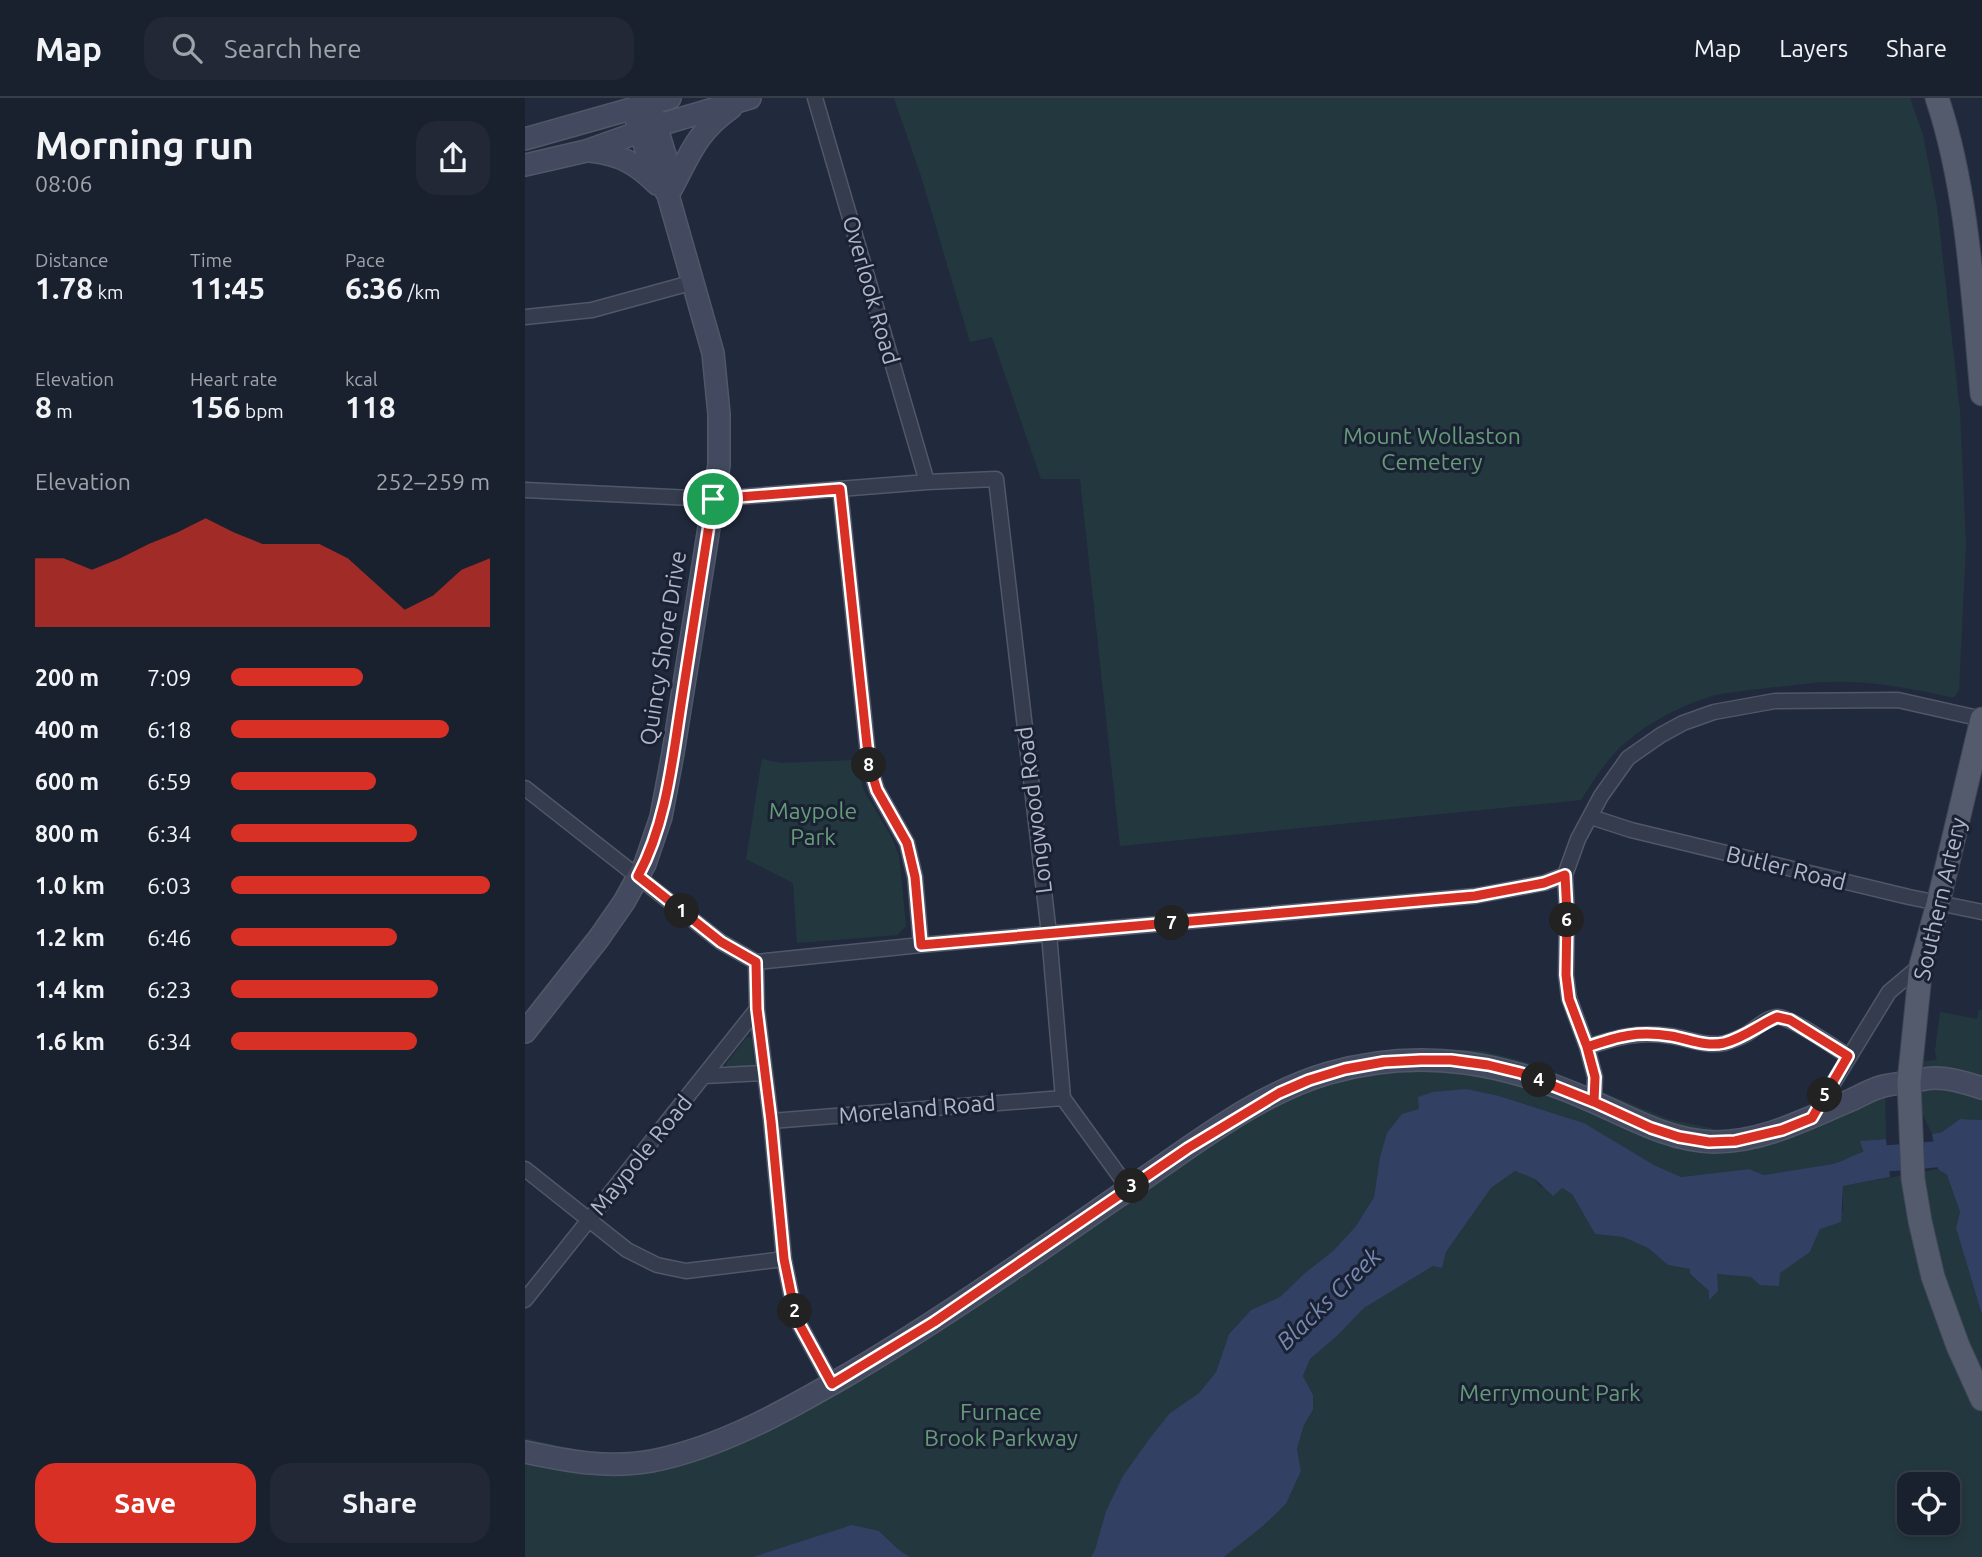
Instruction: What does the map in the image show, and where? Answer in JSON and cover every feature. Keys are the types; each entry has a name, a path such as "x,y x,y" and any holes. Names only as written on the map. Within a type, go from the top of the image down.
{"main road":[{"path":"1937,98 1949,142 1962,211 1982,394"},
{"path":"525,165 586,151 745,100"},
{"path":"586,151 613,154 625,159 648,175 668,195 698,138 715,120 745,100"},
{"path":"525,139 651,104"},
{"name":"Quincy Shore Drive","path":"525,1032 624,902 645,863 661,817 719,465 719,414 713,353 668,195 652,168 648,129 651,104"},
{"name":"Southern Artery","path":"1982,719 1921,965 1909,1082 1913,1179 1920,1221 1933,1277 1958,1346 1982,1399"},
{"path":"525,1452 596,1465 650,1461 700,1447 767,1419 832,1384 934,1322 1188,1148 1267,1099 1309,1080 1345,1069 1384,1062 1421,1060 1451,1060 1488,1065 1521,1073 1651,1128 1679,1137 1709,1142 1735,1141 1782,1130 1881,1087 1933,1078 1956,1080 1982,1088"}],"street":[{"name":"Overlook Road","path":"815,98 927,482"},
{"path":"525,317 592,310 694,282"},
{"name":"Longwood Road","path":"927,482 996,479 1049,934 1063,1098"},
{"path":"525,490 713,499 927,482"},
{"path":"840,489 869,764 877,790 907,843 915,877 921,945"},
{"path":"1594,1102 1595,1077 1569,999 1566,975 1565,875 1578,839 1610,781 1628,758 1661,734 1683,723 1714,712 1775,701 1898,700 1982,719"},
{"path":"525,788 721,942 756,962 1475,896 1544,883 1565,875"},
{"name":"Butler Road","path":"1591,817 1631,830 1938,904 1982,912"},
{"path":"756,962 757,1009 784,1259 796,1318 832,1384"},
{"path":"1812,1118 1889,992 1921,965"},
{"name":"Maypole Road","path":"525,1300 757,1009"},
{"path":"1587,1047 1622,1035 1645,1033 1672,1036 1705,1045 1723,1043 1743,1036 1777,1017 1790,1020 1848,1056"},
{"path":"704,1076 764,1073"},
{"path":"1063,1098 1129,1189"},
{"name":"Moreland Road","path":"771,1121 1063,1098"},
{"path":"525,1169 627,1250 657,1265 686,1271 784,1259"}],"green space":[{"name":"Mount Wollaston Cemetery","path":"894,98 1910,98 1923,135 1937,207 1960,411 1966,545 1959,690 1954,697 1950,697 1889,685 1843,682 1720,694 1671,712 1633,736 1608,761 1581,800 1120,846 1080,479 1041,479 992,337 970,342 921,176"},
{"name":"Maypole Park","path":"762,759 781,763 856,760 863,789 892,838 899,856 906,926 897,935 797,943 793,883 746,859"},
{"path":"1979,1010 1982,1010 1982,1120 1960,1119 1942,1132 1932,1134 1918,1105 1916,1062 1937,1060 1935,1051 1940,1012 1977,1019"},
{"path":"750,1037 754,1066 730,1070 726,1064 746,1038"},
{"name":"Furnace Brook Parkway","path":"1425,1048 1483,1051 1536,1065 1668,1119 1719,1130 1754,1126 1780,1119 1885,1080 1886,1139 1861,1141 1865,1153 1833,1164 1764,1175 1749,1169 1681,1177 1654,1165 1584,1123 1499,1096 1419,1110 1380,1157 1374,1197 1356,1226 1333,1251 1280,1297 1251,1310 1229,1334 1216,1372 1199,1393 1170,1413 1106,1511 1091,1557 910,1557 879,1531 753,1557 525,1557 525,1438 581,1450 616,1453 670,1444 722,1428 863,1358 1122,1185 1373,1054"},
{"name":"Merrymount Park","path":"1938,1169 1947,1175 1960,1212 1956,1228 1982,1315 1982,1557 1224,1557 1286,1504 1301,1471 1297,1449 1304,1425 1313,1410 1313,1395 1303,1376 1310,1359 1364,1308 1433,1266 1442,1268 1446,1252 1491,1188 1515,1171 1535,1179 1539,1186 1546,1188 1552,1195 1562,1188 1572,1194 1595,1234 1623,1237 1648,1248 1668,1265 1690,1269 1690,1275 1709,1291 1709,1299 1716,1274 1751,1277 1779,1273 1810,1252 1820,1229 1843,1211 1843,1186"}],"water":[{"path":"1466,1089 1499,1096 1584,1123 1654,1165 1681,1177 1749,1169 1764,1175 1833,1164 1864,1153 1860,1141 1886,1139 1890,1177 1843,1186 1841,1222 1820,1229 1810,1252 1780,1273 1779,1286 1760,1285 1751,1277 1717,1274 1718,1291 1709,1300 1709,1291 1690,1274 1690,1269 1668,1265 1648,1248 1623,1237 1595,1234 1572,1194 1562,1188 1553,1196 1535,1179 1515,1171 1491,1188 1446,1252 1442,1268 1433,1266 1364,1308 1310,1359 1303,1376 1313,1395 1313,1410 1304,1425 1297,1449 1301,1471 1286,1504 1263,1526 1224,1557 1091,1557 1106,1511 1123,1476 1170,1413 1199,1393 1216,1372 1229,1334 1251,1310 1280,1297 1333,1251 1356,1226 1374,1197 1387,1133 1402,1114 1419,1109 1418,1097 1433,1092"},
{"path":"1960,1119 1982,1120 1982,1315 1956,1228 1960,1212 1947,1175 1938,1169 1932,1134 1942,1132"},
{"path":"852,1525 879,1531 910,1557 753,1557"}],"waterway":[{"name":"Blacks Creek","path":"1853,1170 1880,1159 1940,1154 1965,1161 1965,1166"}],"route":[{"path":"713,499 661,817 638,876 721,942 756,962 757,1009 784,1259 796,1318 832,1384 934,1322 1245,1112 1279,1093 1328,1073 1384,1062 1451,1060 1521,1073 1594,1102 1595,1077 1587,1047 1622,1035 1645,1033 1672,1036 1705,1045 1723,1043 1743,1036 1777,1017 1790,1020 1848,1056 1812,1118 1782,1130 1735,1141 1709,1142 1679,1137 1651,1128 1594,1102 1594,1086 1595,1077 1569,999 1566,975 1565,875 1544,883 1475,896 921,945 915,877 907,843 877,790 869,764 840,489 713,499"}]}
